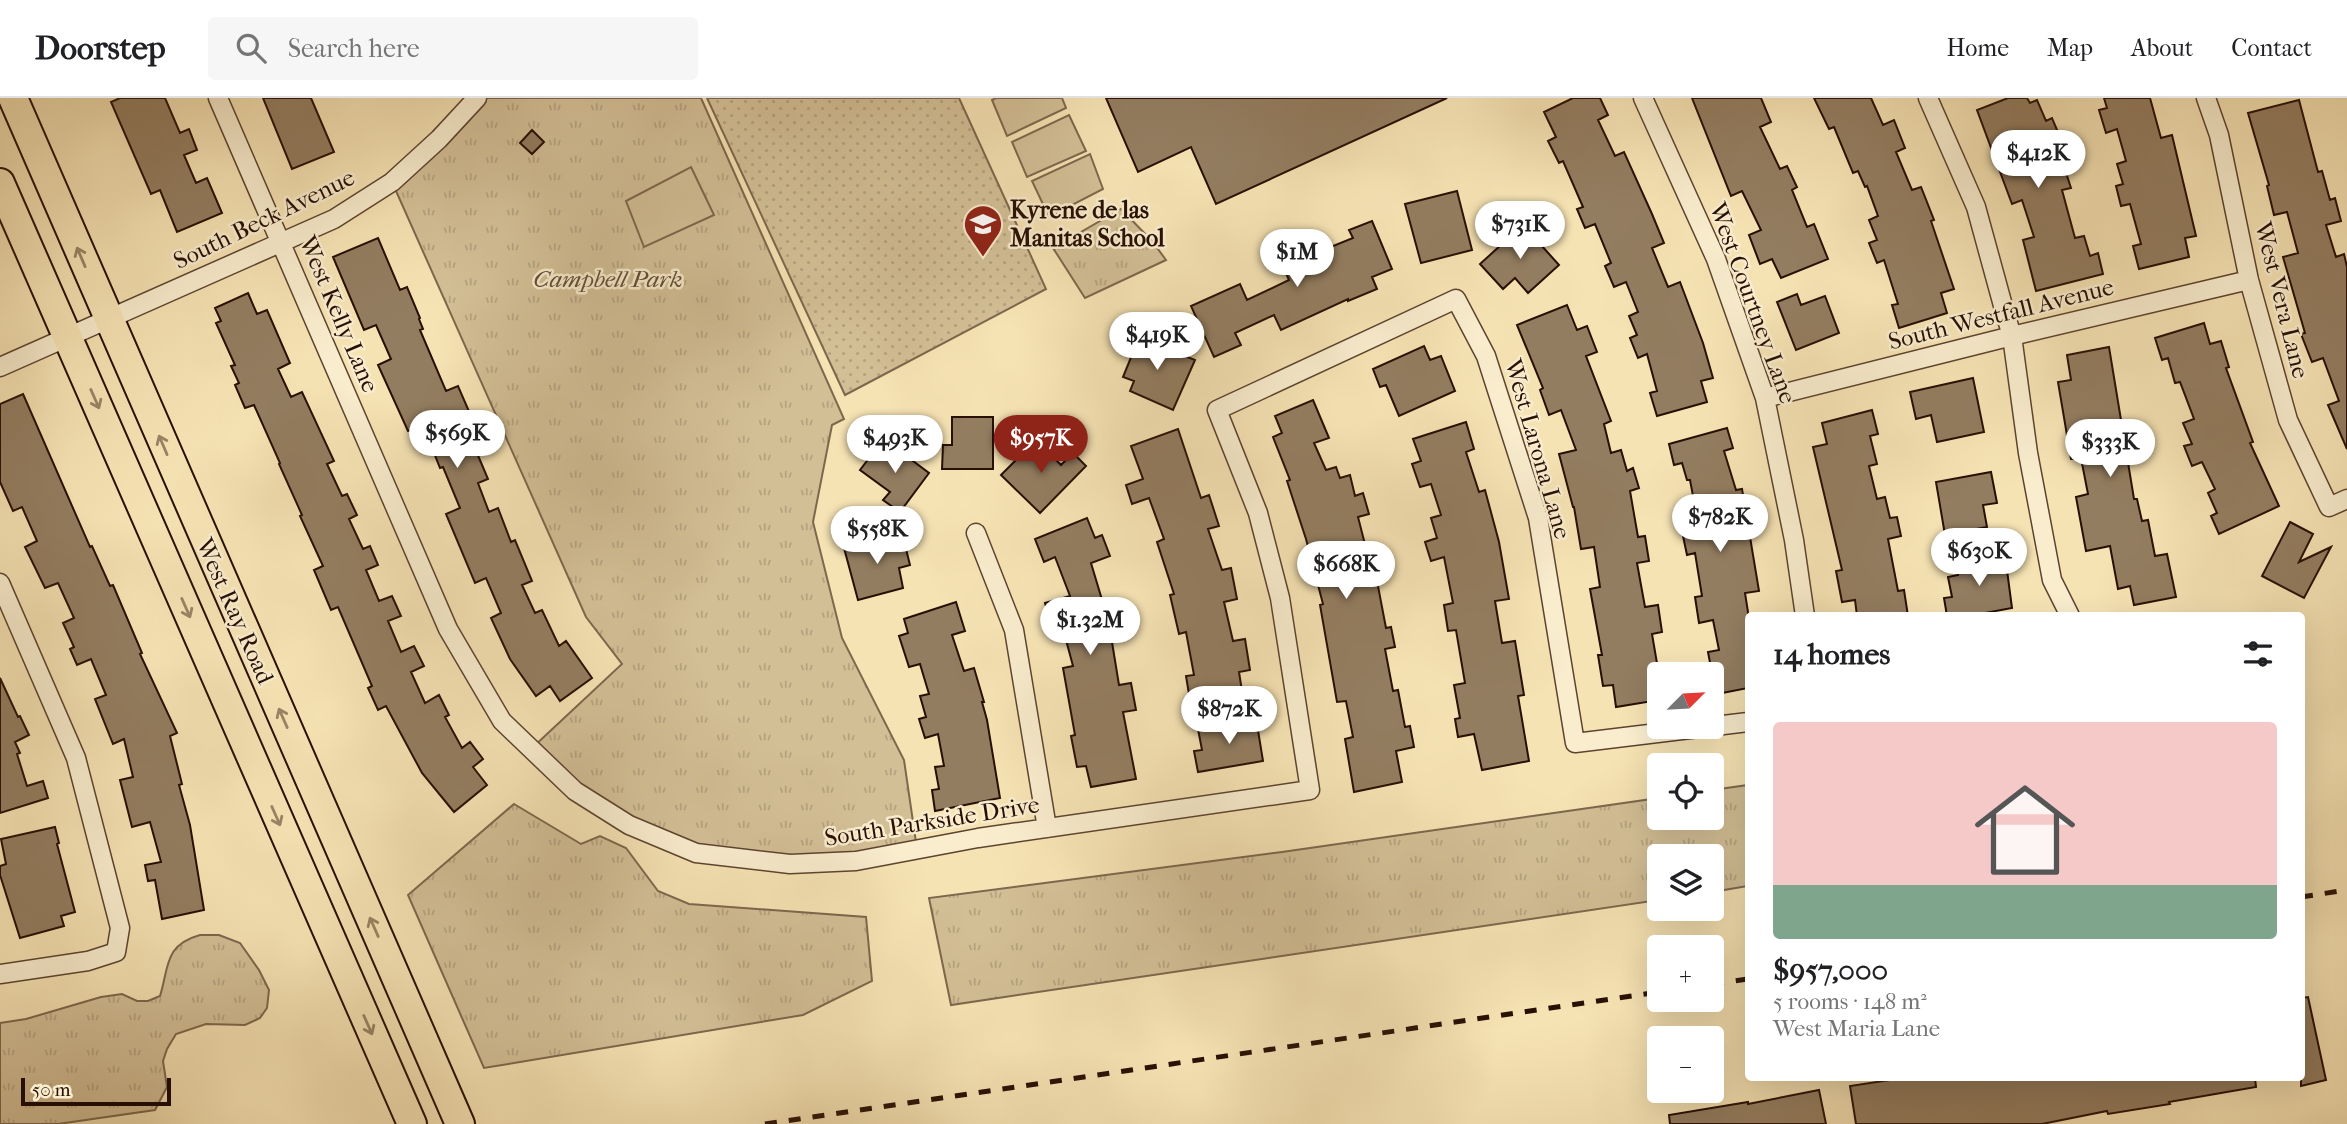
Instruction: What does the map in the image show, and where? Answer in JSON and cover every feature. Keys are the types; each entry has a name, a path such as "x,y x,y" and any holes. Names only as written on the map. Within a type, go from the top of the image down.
{"main road":[{"name":"West Ray Road","path":"13,98 87,328 412,1124"},
{"name":"West Ray Road","path":"0,183 87,328 460,1124"}],"street":[{"name":"West Kelly Lane","path":"218,98 447,629 502,721 575,791"},
{"name":"South Beck Avenue","path":"0,367 334,219 392,182 439,139 477,98"},
{"name":"West Courtney Lane","path":"1643,98 1716,259 1765,398 1794,541 1804,612"},
{"path":"1928,98 1976,207 2012,336 2028,453 2052,580 2068,612"},
{"name":"West Vera Lane","path":"2206,98 2219,135 2249,280 2288,421 2329,507 2347,499"},
{"name":"South Westfall Avenue","path":"1765,398 2249,280"},
{"name":"West Larona Lane","path":"1310,790 1280,598 1258,513 1217,410 1456,299 1486,356 1538,518 1575,743 1745,722"},
{"path":"976,534 1014,630 1047,828"},
{"path":"0,583 76,758 120,928 116,952 88,961 0,974"},
{"name":"South Parkside Drive","path":"575,791 629,825 696,853 790,864 856,862 978,838 1310,790"}],"green space":[{"name":"Campbell Park","path":"477,98 701,98 844,419 832,425 813,522 842,638 904,760 917,849 856,861 696,853 629,825 531,749 622,664 586,617 392,182"},
{"path":"707,98 959,98 1046,289 845,395"},
{"path":"1062,98 1066,108 1007,136 992,100"},
{"path":"1069,115 1086,151 1027,177 1012,142"},
{"path":"1090,154 1103,189 1049,217 1032,181"},
{"path":"691,167 714,215 644,247 626,201"},
{"path":"1121,209 1166,260 1085,298 1053,248"},
{"path":"1745,785 1745,886 1724,890 1724,844 1647,844 1647,902 951,1005 929,898 1282,852 1647,800 1647,830 1724,830 1724,788"},
{"path":"514,804 581,844 600,836 626,848 658,891 689,904 866,917 872,981 803,1015 484,1068 408,895"},
{"path":"200,935 219,935 240,943 269,990 267,1008 260,1018 245,1025 206,1024 176,1034 163,1061 167,1087 155,1110 58,1124 0,1124 0,1023 26,1019 101,997 122,994 137,1001 148,1001 160,996 174,951 188,939"}],"building":[{"path":"120,98 165,98 180,133 189,129 197,150 184,155 196,183 207,178 222,213 177,232 160,190 151,194 111,102"},
{"path":"263,98 311,98 334,152 292,169"},
{"path":"1106,98 1447,98 1216,204 1191,147 1138,172"},
{"path":"1573,98 1600,98 1608,115 1598,120 1615,156 1624,152 1652,214 1664,243 1652,248 1668,287 1680,282 1703,343 1713,378 1701,381 1707,402 1657,416 1650,393 1657,391 1647,354 1638,358 1630,338 1637,335 1629,316 1638,312 1626,282 1614,287 1605,266 1611,263 1595,224 1585,228 1577,209 1583,207 1563,161 1559,163 1548,141 1556,137 1544,112"},
{"path":"1692,98 1761,98 1771,122 1760,127 1780,169 1787,166 1797,187 1792,190 1807,227 1814,224 1828,259 1781,278 1772,259 1760,264 1749,235 1761,230 1742,191 1731,196"},
{"path":"1814,98 1871,98 1883,125 1894,120 1905,148 1896,152 1912,190 1921,187 1934,220 1931,221 1954,289 1941,293 1947,313 1899,328 1892,305 1898,304 1884,260 1877,263 1869,243 1877,240 1869,220 1878,216 1867,186 1865,187 1858,171 1853,173 1834,127 1829,129"},
{"path":"2008,98 2027,98 2030,103 2037,100 2046,121 2052,118 2060,137 2055,139 2071,188 2062,190 2075,238 2084,236 2090,256 2098,253 2103,274 2036,291 2023,240 2034,237 2022,200 2012,204 1977,110"},
{"path":"2104,98 2150,98 2161,138 2172,135 2196,236 2185,238 2189,257 2139,269 2133,246 2141,244 2130,204 2121,206 2116,186 2123,184 2117,164 2126,161 2117,129 2106,133 2099,110 2107,108"},
{"path":"2299,100 2318,172 2322,171 2330,200 2335,198 2341,221 2326,225 2336,257 2344,254 2347,267 2347,449 2328,405 2339,401 2323,358 2312,362 2301,334 2305,333 2283,257 2298,253 2287,212 2274,215 2267,186 2269,185 2248,113"},
{"path":"532,130 544,142 532,154 520,143"},
{"path":"1457,191 1472,250 1421,263 1405,204"},
{"path":"1372,221 1392,269 1372,277 1377,289 1348,299 1281,330 1274,315 1235,333 1241,345 1214,357 1191,306 1240,284 1247,300 1289,280 1280,259 1302,249 1306,257 1353,238 1349,230"},
{"path":"1523,225 1559,265 1528,293 1515,278 1503,289 1480,264"},
{"path":"378,238 400,290 407,287 420,318 423,329 420,330 446,391 458,386 471,416 463,420 488,479 478,483 489,512 498,508 511,542 515,540 532,581 522,585 535,613 542,610 559,646 566,641 592,678 560,701 550,686 536,696 510,659 491,618 501,613 486,578 475,583 446,514 460,508 443,467 440,468 423,425 408,431 378,365 391,359 376,325 364,330 333,257"},
{"path":"248,293 257,314 267,310 290,363 278,369 291,397 302,392 334,461 327,464 342,496 347,494 357,515 349,519 363,549 370,546 378,565 366,570 379,601 392,596 401,616 388,621 401,652 414,646 424,666 411,672 425,703 439,695 449,715 445,717 462,748 470,742 483,759 473,767 487,785 454,812 422,773 386,706 378,710 368,688 372,686 338,607 331,610 314,570 323,566 280,463 254,405 245,408 235,385 239,383 231,366 235,365 216,323 221,321 215,308"},
{"path":"1797,294 1801,305 1825,296 1839,333 1796,350 1777,302"},
{"path":"1567,305 1577,330 1587,326 1597,352 1586,356 1611,421 1604,424 1611,453 1621,450 1627,471 1633,468 1639,488 1630,491 1638,537 1645,536 1649,561 1637,563 1645,607 1658,605 1662,632 1652,634 1657,662 1647,662 1647,702 1616,707 1613,685 1603,686 1598,655 1602,655 1590,589 1600,587 1594,547 1581,549 1574,507 1559,454 1576,450 1561,410 1549,415 1540,390 1543,388 1517,325"},
{"path":"2204,323 2210,344 2221,341 2229,367 2226,368 2253,442 2250,443 2279,506 2219,534 2211,516 2217,513 2208,493 2215,489 2202,462 2192,466 2184,446 2192,444 2183,423 2194,419 2180,382 2175,383 2168,358 2162,360 2155,338"},
{"path":"1133,335 1195,360 1173,410 1130,391 1134,381 1123,377 1132,355 1124,352"},
{"path":"1424,346 1430,360 1441,356 1455,391 1399,416 1386,385 1380,387 1373,369"},
{"path":"2109,347 2134,499 2137,499 2142,521 2148,520 2155,556 2167,554 2176,597 2134,605 2130,586 2118,589 2110,546 2086,551 2076,497 2088,494 2081,458 2071,459 2058,382 2071,380 2067,355"},
{"path":"1973,378 1984,432 1937,442 1931,415 1916,419 1910,392"},
{"path":"23,394 90,547 92,546 110,586 113,585 142,653 140,654 177,733 170,736 182,784 179,785 190,825 204,910 162,919 155,880 148,881 145,865 161,862 150,822 132,827 120,780 133,777 124,739 113,744 95,699 106,695 91,659 77,665 70,649 74,647 63,623 74,618 58,583 45,588 25,547 37,541 22,507 13,511 0,482 0,404"},
{"path":"1313,400 1329,438 1314,443 1326,470 1336,467 1340,478 1350,475 1355,496 1363,493 1369,514 1358,517 1369,560 1375,559 1381,580 1377,581 1386,628 1391,627 1395,647 1385,649 1393,691 1398,690 1405,727 1410,726 1414,747 1396,751 1402,782 1354,792 1345,739 1353,737 1346,701 1337,702 1320,605 1323,604 1287,481 1290,480 1273,437 1282,433 1275,416"},
{"path":"1872,410 1878,434 1870,436 1877,464 1869,466 1877,499 1885,497 1890,518 1897,517 1901,536 1888,539 1898,591 1904,590 1907,612 1856,612 1855,600 1842,602 1836,571 1842,570 1813,447 1827,444 1822,423"},
{"path":"952,417 993,417 993,469 942,469 943,445 952,445"},
{"path":"1466,422 1474,449 1466,452 1479,492 1485,490 1499,542 1509,599 1495,601 1502,643 1515,641 1524,695 1518,696 1529,761 1482,770 1474,734 1458,737 1455,719 1460,718 1454,685 1465,683 1456,630 1448,631 1444,605 1453,603 1444,557 1431,561 1425,542 1437,538 1431,518 1441,515 1431,484 1420,487 1412,464 1421,461 1413,439"},
{"path":"1727,428 1733,448 1724,451 1736,490 1742,489 1759,591 1745,593 1748,612 1745,612 1745,689 1724,693 1724,662 1710,662 1708,652 1719,650 1713,620 1699,623 1695,597 1702,596 1695,553 1687,555 1683,536 1700,533 1690,480 1687,480 1682,463 1674,465 1669,444"},
{"path":"1178,429 1201,498 1209,495 1219,526 1208,529 1222,570 1231,568 1237,599 1224,602 1233,641 1245,639 1250,670 1239,672 1242,691 1190,700 1186,676 1194,675 1186,632 1179,634 1170,595 1174,594 1157,542 1164,539 1149,498 1132,504 1126,485 1143,479 1131,446"},
{"path":"1036,440 1061,465 1073,453 1086,466 1040,513 1001,475"},
{"path":"889,443 929,473 900,512 883,500 890,492 860,470 873,453 879,457"},
{"path":"1991,472 1997,503 1983,505 1987,527 1945,535 1936,482"},
{"path":"1087,518 1095,538 1102,535 1110,556 1091,563 1103,603 1109,602 1118,633 1111,636 1119,685 1131,683 1136,710 1123,712 1136,779 1091,787 1086,766 1077,767 1071,736 1075,735 1063,668 1073,666 1062,625 1052,628 1045,603 1070,596 1055,557 1044,562 1035,539"},
{"path":"2290,522 2313,534 2299,562 2331,547 2304,598 2262,576"},
{"path":"902,533 910,565 899,568 903,588 858,600 844,548"},
{"path":"2005,555 2012,608 1990,612 1946,612 1944,598 1952,597 1948,577 1958,575 1956,564"},
{"path":"956,602 965,631 952,635 964,671 974,668 984,702 1000,798 935,811 932,790 939,789 935,767 944,766 938,734 925,738 919,719 926,717 920,696 929,694 920,664 909,667 899,636 908,633 904,619"},
{"path":"0,678 29,735 15,742 27,786 43,781 48,798 0,813"},
{"path":"1256,718 1263,761 1198,772 1194,751 1202,750 1198,729"},
{"path":"55,827 75,912 61,916 64,926 20,938 0,875 0,866 6,864 1,839"},
{"path":"2305,997 2308,997 2326,1080 2301,1086 2301,1081 2305,1081"},
{"path":"1883,1081 2255,1081 2256,1087 2042,1124 1856,1124 1850,1086"},
{"path":"1819,1090 1826,1124 1670,1124 1669,1115 1748,1104"}],"railway":[{"path":"2305,896 2347,890"},
{"path":"1724,982 1745,979"},
{"path":"765,1124 1647,994"}],"place":[{"name":"Kyrene de las Manitas School","path":"983,258"}]}
